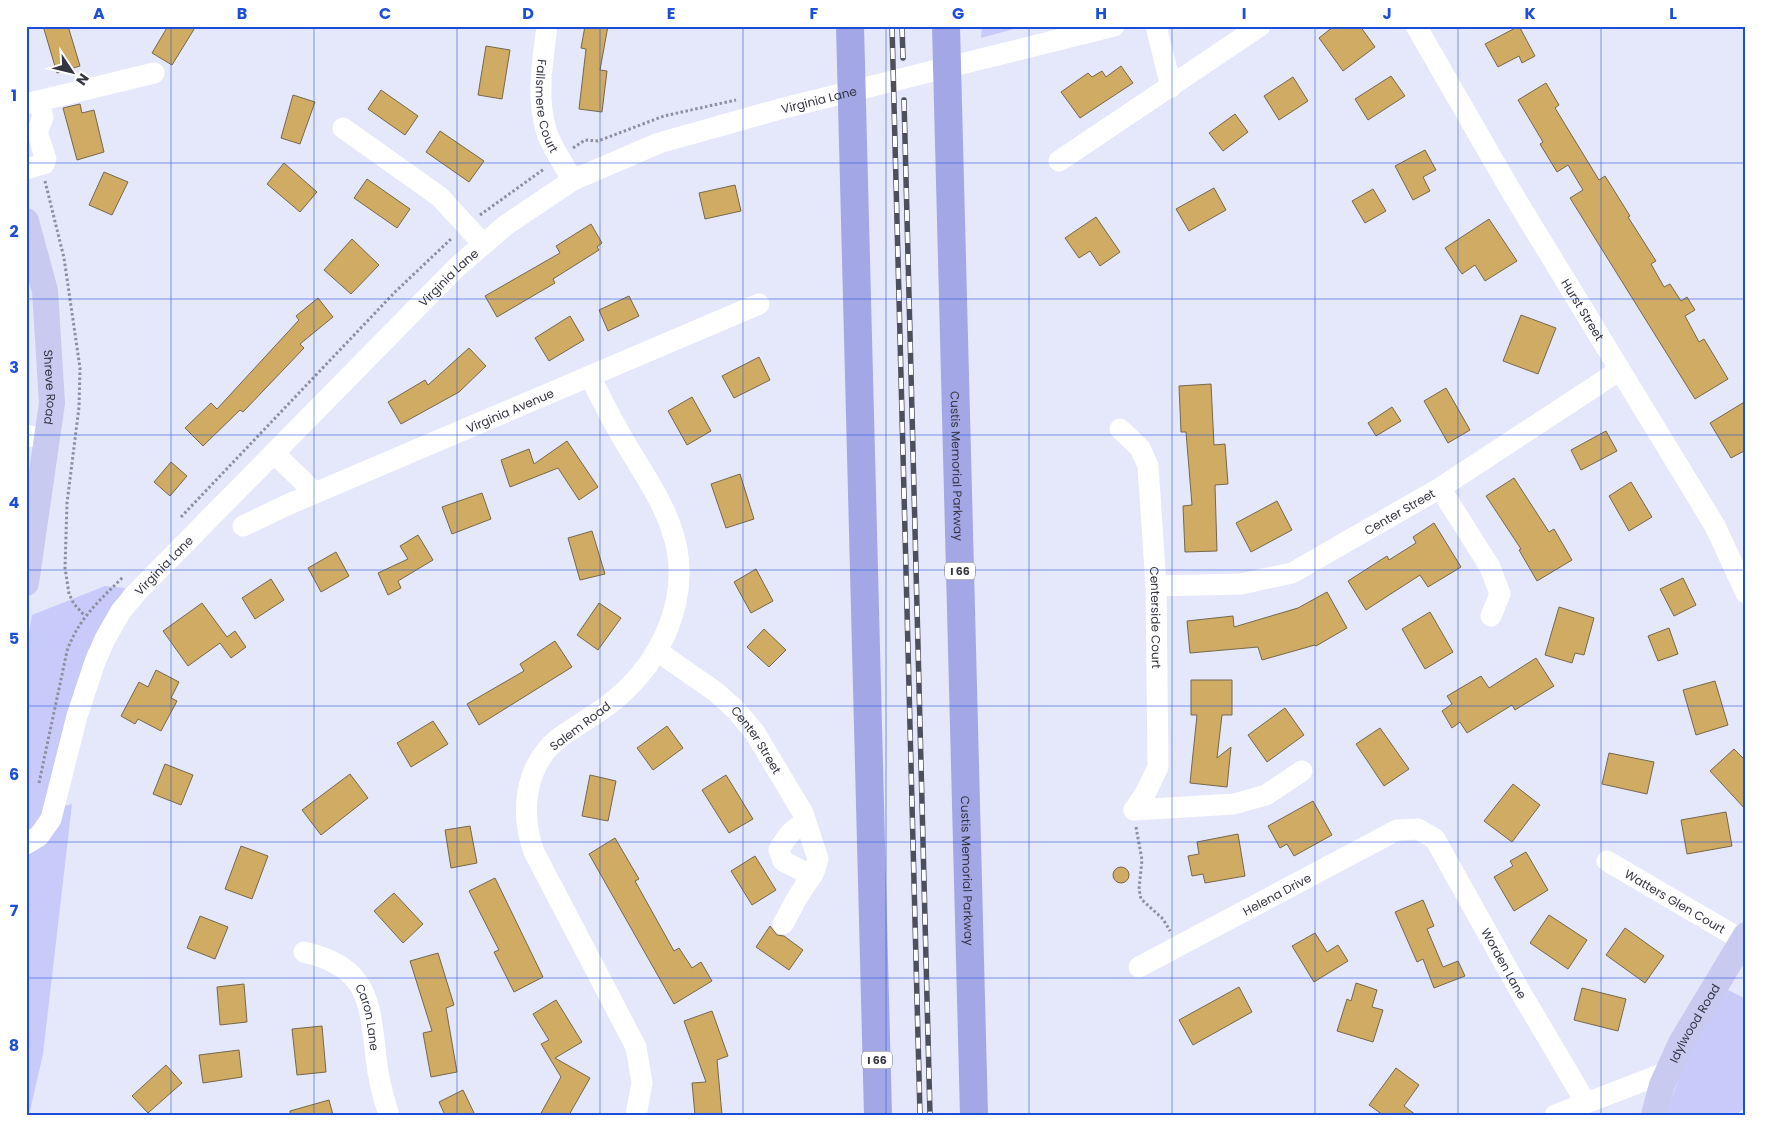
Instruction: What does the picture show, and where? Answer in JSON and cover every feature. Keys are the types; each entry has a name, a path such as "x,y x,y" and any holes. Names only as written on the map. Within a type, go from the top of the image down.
{"highway":[{"name":"I 66","path":"850,26 878,1115"},
{"name":"Custis Memorial Parkway","path":"946,26 974,1115"}],"main road":[{"name":"Shreve Road","path":"26,221 41,272 46,308 52,403 37,438 26,584"},
{"name":"Idylwood Road","path":"1654,1115 1667,1072 1681,1043 1744,938"}],"street":[{"name":"Fallsmere Court","path":"547,26 540,82 541,106 546,131 573,180"},
{"name":"Virginia Lane","path":"26,844 39,836 51,819 77,716 94,662 121,611 137,592 349,375 483,244 573,180 659,143 780,109 1019,51 1082,30 1114,26"},
{"path":"1156,26 1171,87"},
{"path":"1059,161 1260,26"},
{"name":"Hurst Street","path":"1416,26 1511,191 1715,526 1746,593"},
{"path":"26,170 44,164 46,159 37,132 43,117 32,102 154,73"},
{"path":"342,128 440,197 483,244"},
{"name":"Virginia Avenue","path":"243,526 315,493 758,304"},
{"name":"Center Street","path":"1156,586 1241,584 1292,573 1440,488 1620,370"},
{"name":"Salem Road","path":"590,377 625,443 660,500 672,528 677,551 679,580 671,622 657,652 640,675 617,698 558,739 545,752 531,779 526,800 526,819 534,852 636,1047 642,1082 636,1115"},
{"name":"Centerside Court","path":"1120,429 1140,448 1148,466 1156,586 1158,767 1145,794 1134,810"},
{"path":"274,453 315,493"},
{"path":"1440,488 1490,567 1500,594 1491,616"},
{"name":"Center Street","path":"657,652 716,692 737,711 756,733 782,775 806,822 815,867"},
{"path":"1134,810 1234,804 1266,796 1302,772"},
{"path":"782,924 815,867 784,862 779,850 785,838 796,827 806,822"},
{"name":"Helena Drive","path":"1139,967 1398,830 1418,829"},
{"name":"Worden Lane","path":"1418,829 1435,839 1517,986 1586,1103"},
{"name":"Watters Glen Court","path":"1607,861 1744,938"},
{"name":"Caron Lane","path":"304,952 322,956 338,964 352,976 362,990 370,1007 376,1060 389,1115"},
{"path":"1555,1115 1667,1072"}],"path":[{"path":"38,786 68,651"},
{"path":"1134,810 1141,853 1139,889 1141,899 1163,919 1178,947"}],"shaded area":[{"path":"982,26 1024,26 981,38"},
{"path":"105,586 125,588 88,651 43,812 72,804 43,1054 29,1115 26,1115 26,653 32,615"},
{"path":"1728,990 1746,999 1746,1107 1736,1115 1666,1115 1686,1058"}],"building":[{"path":"43,26 68,26 80,66 57,73"},
{"path":"168,26 196,26 172,65 152,53"},
{"path":"585,26 608,26 600,70 607,71 602,112 579,109 586,49 581,48"},
{"path":"1334,26 1360,26 1375,47 1343,71 1319,38"},
{"path":"1519,26 1535,56 1522,63 1519,56 1498,67 1485,44"},
{"path":"486,46 510,50 502,99 478,95"},
{"path":"1121,66 1133,83 1080,118 1061,92 1088,73 1092,77 1102,71 1106,77"},
{"path":"1391,76 1405,96 1368,120 1355,99"},
{"path":"1293,77 1308,101 1279,120 1264,96"},
{"path":"1546,83 1559,105 1555,108 1599,180 1605,176 1630,216 1628,217 1656,261 1651,264 1664,287 1670,284 1681,301 1687,297 1695,310 1685,316 1699,342 1704,339 1728,379 1695,399 1570,198 1583,190 1568,165 1557,172 1540,144 1543,142 1518,100"},
{"path":"381,90 418,116 405,135 368,109"},
{"path":"293,95 315,102 300,144 281,138"},
{"path":"80,104 82,113 94,110 104,152 77,160 63,108"},
{"path":"1235,114 1248,132 1223,151 1209,133"},
{"path":"440,131 484,161 469,182 426,152"},
{"path":"1425,150 1436,170 1423,177 1430,191 1413,200 1395,166"},
{"path":"284,163 317,192 300,212 267,184"},
{"path":"104,172 128,182 112,215 89,205"},
{"path":"367,179 410,209 397,228 354,198"},
{"path":"735,185 741,211 705,219 699,193"},
{"path":"1214,188 1226,210 1189,231 1176,209"},
{"path":"1373,189 1386,211 1365,223 1352,201"},
{"path":"1096,217 1120,252 1100,266 1090,251 1079,258 1065,238"},
{"path":"1489,219 1517,261 1485,281 1475,265 1462,274 1445,248"},
{"path":"591,224 602,243 597,247 599,250 553,279 555,283 497,317 485,296 560,253 556,246"},
{"path":"352,239 379,265 351,294 324,270"},
{"path":"629,296 639,316 608,331 599,310"},
{"path":"318,298 333,317 300,344 304,348 243,412 240,410 203,446 185,428 211,403 217,409 299,320 296,316"},
{"path":"1521,315 1556,328 1538,374 1503,361"},
{"path":"570,316 584,340 549,361 535,338"},
{"path":"469,348 486,366 459,392 401,424 388,402 425,380 428,385"},
{"path":"759,357 770,380 734,398 722,376"},
{"path":"1211,384 1214,445 1225,444 1228,484 1215,485 1217,551 1185,552 1183,506 1192,505 1186,432 1181,432 1179,386"},
{"path":"1446,388 1470,430 1448,443 1424,401"},
{"path":"692,397 711,431 687,445 668,411"},
{"path":"1746,401 1746,450 1731,458 1710,423"},
{"path":"1392,407 1401,421 1376,436 1368,423"},
{"path":"1606,431 1617,451 1581,470 1571,450"},
{"path":"567,441 598,487 579,500 558,468 510,487 501,460 529,449 534,464"},
{"path":"171,462 187,476 170,496 154,482"},
{"path":"740,474 754,519 726,528 711,484"},
{"path":"1514,478 1549,532 1554,529 1572,560 1537,581 1519,550 1521,549 1486,496"},
{"path":"1631,482 1652,517 1629,531 1609,496"},
{"path":"482,493 491,519 452,534 442,507"},
{"path":"1277,501 1292,530 1251,552 1236,523"},
{"path":"1434,523 1461,567 1428,587 1420,575 1366,610 1348,581 1387,556 1389,560 1416,543 1413,537"},
{"path":"592,531 605,574 580,580 568,538"},
{"path":"418,535 433,560 398,581 401,588 388,595 378,573 408,559 400,546"},
{"path":"336,552 349,576 321,592 308,568"},
{"path":"756,569 773,601 751,613 734,582"},
{"path":"1683,578 1696,605 1674,616 1660,589"},
{"path":"271,579 284,600 255,619 242,598"},
{"path":"1327,592 1347,628 1316,646 1262,660 1258,647 1190,653 1187,621 1233,616 1234,627 1298,608"},
{"path":"202,603 227,637 235,631 246,647 231,658 220,643 188,666 163,631"},
{"path":"599,603 621,618 598,650 577,635"},
{"path":"1559,607 1594,618 1584,655 1575,653 1572,663 1545,655"},
{"path":"1430,612 1453,652 1425,669 1402,629"},
{"path":"1669,628 1678,654 1658,661 1648,636"},
{"path":"764,629 786,650 769,667 747,647"},
{"path":"555,641 572,667 479,725 467,704 524,671 520,664"},
{"path":"1536,658 1554,686 1515,710 1512,705 1467,733 1460,722 1452,728 1442,711 1452,704 1447,696 1481,676 1489,688"},
{"path":"156,670 179,682 171,698 177,701 161,731 138,719 135,724 121,716 139,682 148,687"},
{"path":"1191,680 1232,680 1232,715 1222,715 1217,758 1231,747 1227,787 1190,783 1197,715 1191,715"},
{"path":"1715,681 1728,725 1696,735 1683,690"},
{"path":"1285,708 1304,735 1267,762 1248,735"},
{"path":"433,721 448,744 411,767 397,743"},
{"path":"667,726 683,748 653,770 637,748"},
{"path":"1380,728 1409,769 1384,786 1356,744"},
{"path":"1734,749 1746,761 1746,810 1710,771"},
{"path":"1609,753 1654,762 1647,794 1602,784"},
{"path":"165,764 193,775 181,805 153,794"},
{"path":"350,774 368,798 321,835 302,810"},
{"path":"590,775 616,781 608,821 582,816"},
{"path":"726,775 753,819 729,833 702,790"},
{"path":"1513,784 1540,805 1512,842 1484,821"},
{"path":"1313,801 1332,835 1294,856 1287,844 1280,848 1268,826"},
{"path":"1726,812 1732,846 1687,854 1681,820"},
{"path":"470,826 477,863 451,868 445,830"},
{"path":"1238,834 1245,876 1205,883 1203,874 1192,876 1188,856 1199,854 1197,842"},
{"path":"615,838 639,879 635,881 674,951 679,948 692,968 701,962 712,981 674,1004 589,854"},
{"path":"241,846 268,856 252,899 225,889"},
{"path":"1526,852 1548,890 1514,911 1494,877 1513,866 1510,861"},
{"path":"755,856 776,890 752,905 731,871"},
{"path":"1121,867 1129,875 1121,883 1113,875"},
{"path":"495,878 543,977 514,992 494,952 499,950 469,891"},
{"path":"394,893 423,924 403,943 374,911"},
{"path":"1423,900 1434,926 1427,929 1443,967 1458,961 1465,976 1434,988 1423,959 1417,962 1395,912"},
{"path":"1549,915 1587,940 1568,969 1530,943"},
{"path":"200,916 228,927 215,959 187,948"},
{"path":"770,926 777,935 784,936 803,950 789,970 756,947"},
{"path":"1625,928 1664,956 1645,983 1606,955"},
{"path":"1315,933 1327,952 1338,945 1348,961 1314,982 1292,946"},
{"path":"438,953 454,1005 446,1008 457,1072 431,1077 423,1033 432,1031 410,961"},
{"path":"1356,983 1377,990 1372,1007 1383,1010 1373,1042 1337,1031 1347,999 1351,1001"},
{"path":"244,984 247,1022 220,1025 217,987"},
{"path":"1239,987 1252,1012 1193,1045 1179,1020"},
{"path":"1582,988 1626,999 1618,1031 1574,1020"},
{"path":"556,1000 582,1042 555,1058 590,1078 569,1115 540,1115 561,1077 541,1044 549,1040 533,1014"},
{"path":"712,1011 728,1056 717,1060 722,1115 695,1115 692,1083 706,1082 684,1021"},
{"path":"322,1026 326,1072 297,1075 292,1029"},
{"path":"239,1050 242,1077 203,1083 199,1055"},
{"path":"166,1065 182,1083 148,1113 132,1096"},
{"path":"1396,1068 1419,1085 1404,1106 1416,1115 1383,1115 1369,1105"},
{"path":"463,1090 475,1115 445,1115 439,1102"},
{"path":"329,1100 333,1115 290,1115 290,1111"}],"railway":[{"path":"892,26 920,1115"},
{"path":"902,26 903,58"},
{"path":"904,100 930,1115"}]}
